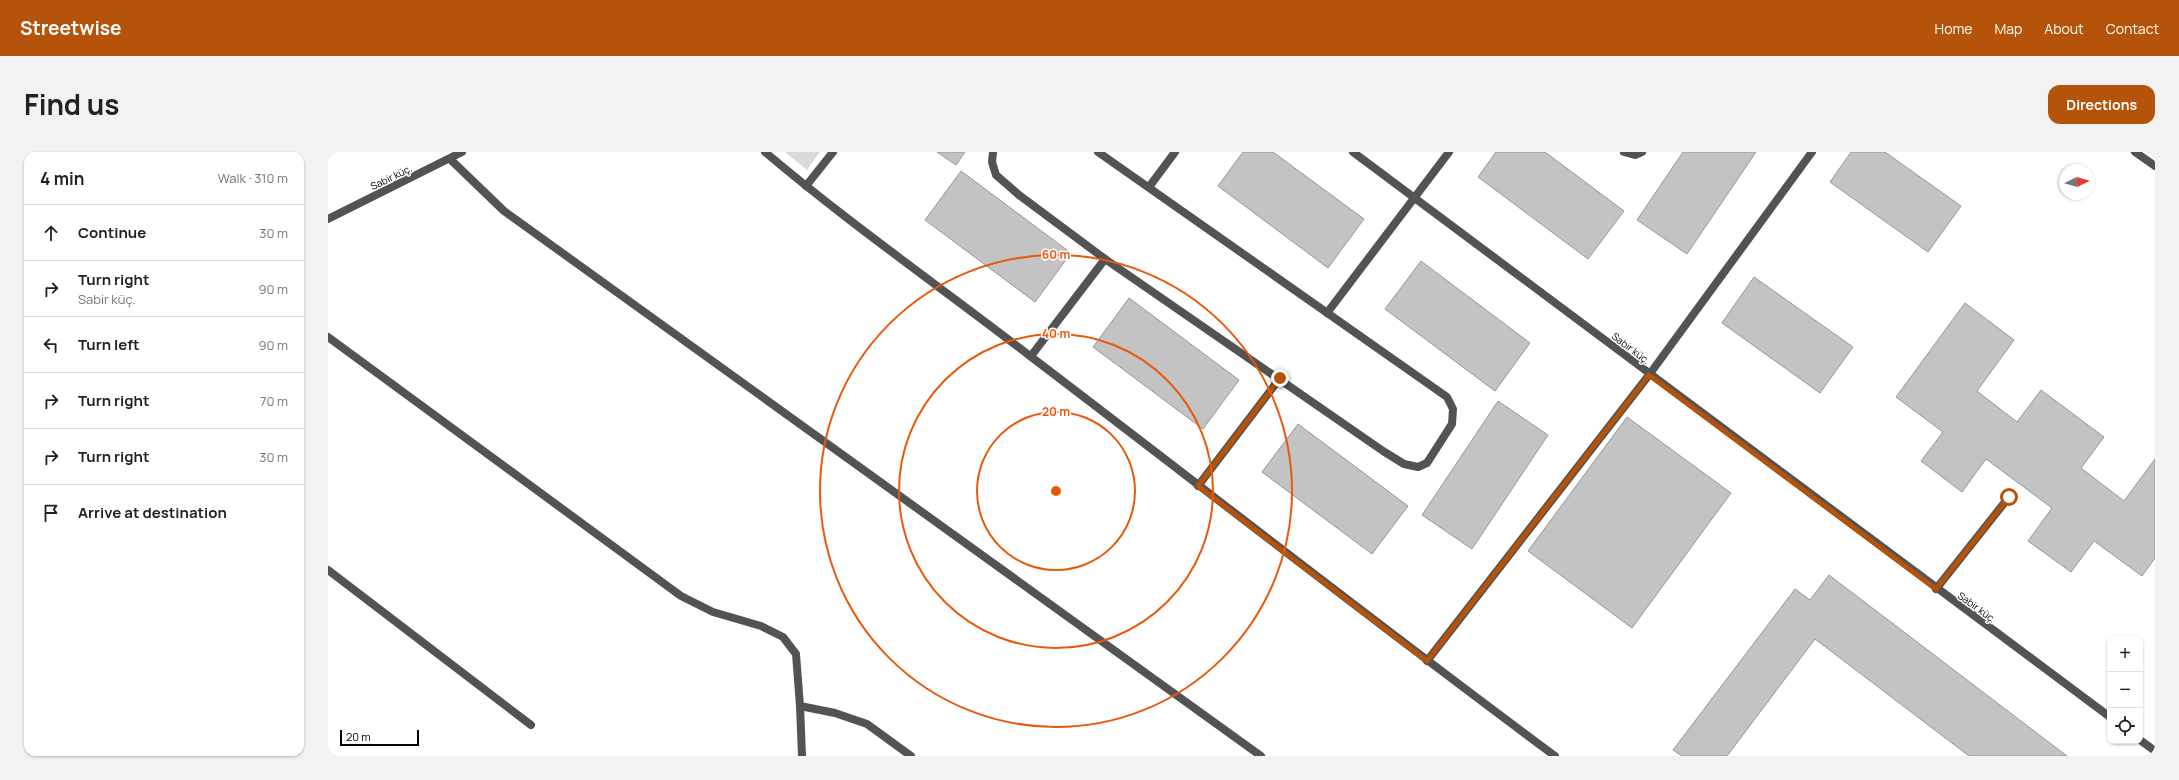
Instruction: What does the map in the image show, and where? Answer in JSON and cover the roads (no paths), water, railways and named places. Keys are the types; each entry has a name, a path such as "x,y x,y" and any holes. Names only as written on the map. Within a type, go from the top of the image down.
{"street":[{"name":"Sabir küç.","path":"328,219 462,152"},
{"path":"765,152 806,186 1032,356 1198,486 1427,661 1555,756"},
{"path":"806,186 833,152"},
{"path":"993,152 992,162 996,175 1019,195 1105,259 1404,464 1418,467 1427,463 1452,424 1453,409 1447,397 1098,152"},
{"path":"1149,187 1175,152"},
{"name":"Sabir küç.","path":"1352,152 1415,197 1649,375 2107,715"},
{"path":"1327,313 1449,152"},
{"path":"1624,152 1634,155 1642,152"},
{"path":"1427,661 1649,375 1812,152"},
{"path":"2135,152 2155,166"},
{"path":"450,159 504,211 1261,756"},
{"path":"1032,356 1105,259"},
{"path":"328,337 681,596 713,612 761,626 783,636 796,654 802,756"},
{"path":"1198,486 1280,378"},
{"path":"1936,589 2009,497"},
{"path":"328,570 531,725"},
{"path":"800,706 836,713 867,724 911,756"},
{"path":"2143,742 2155,751"}]}
